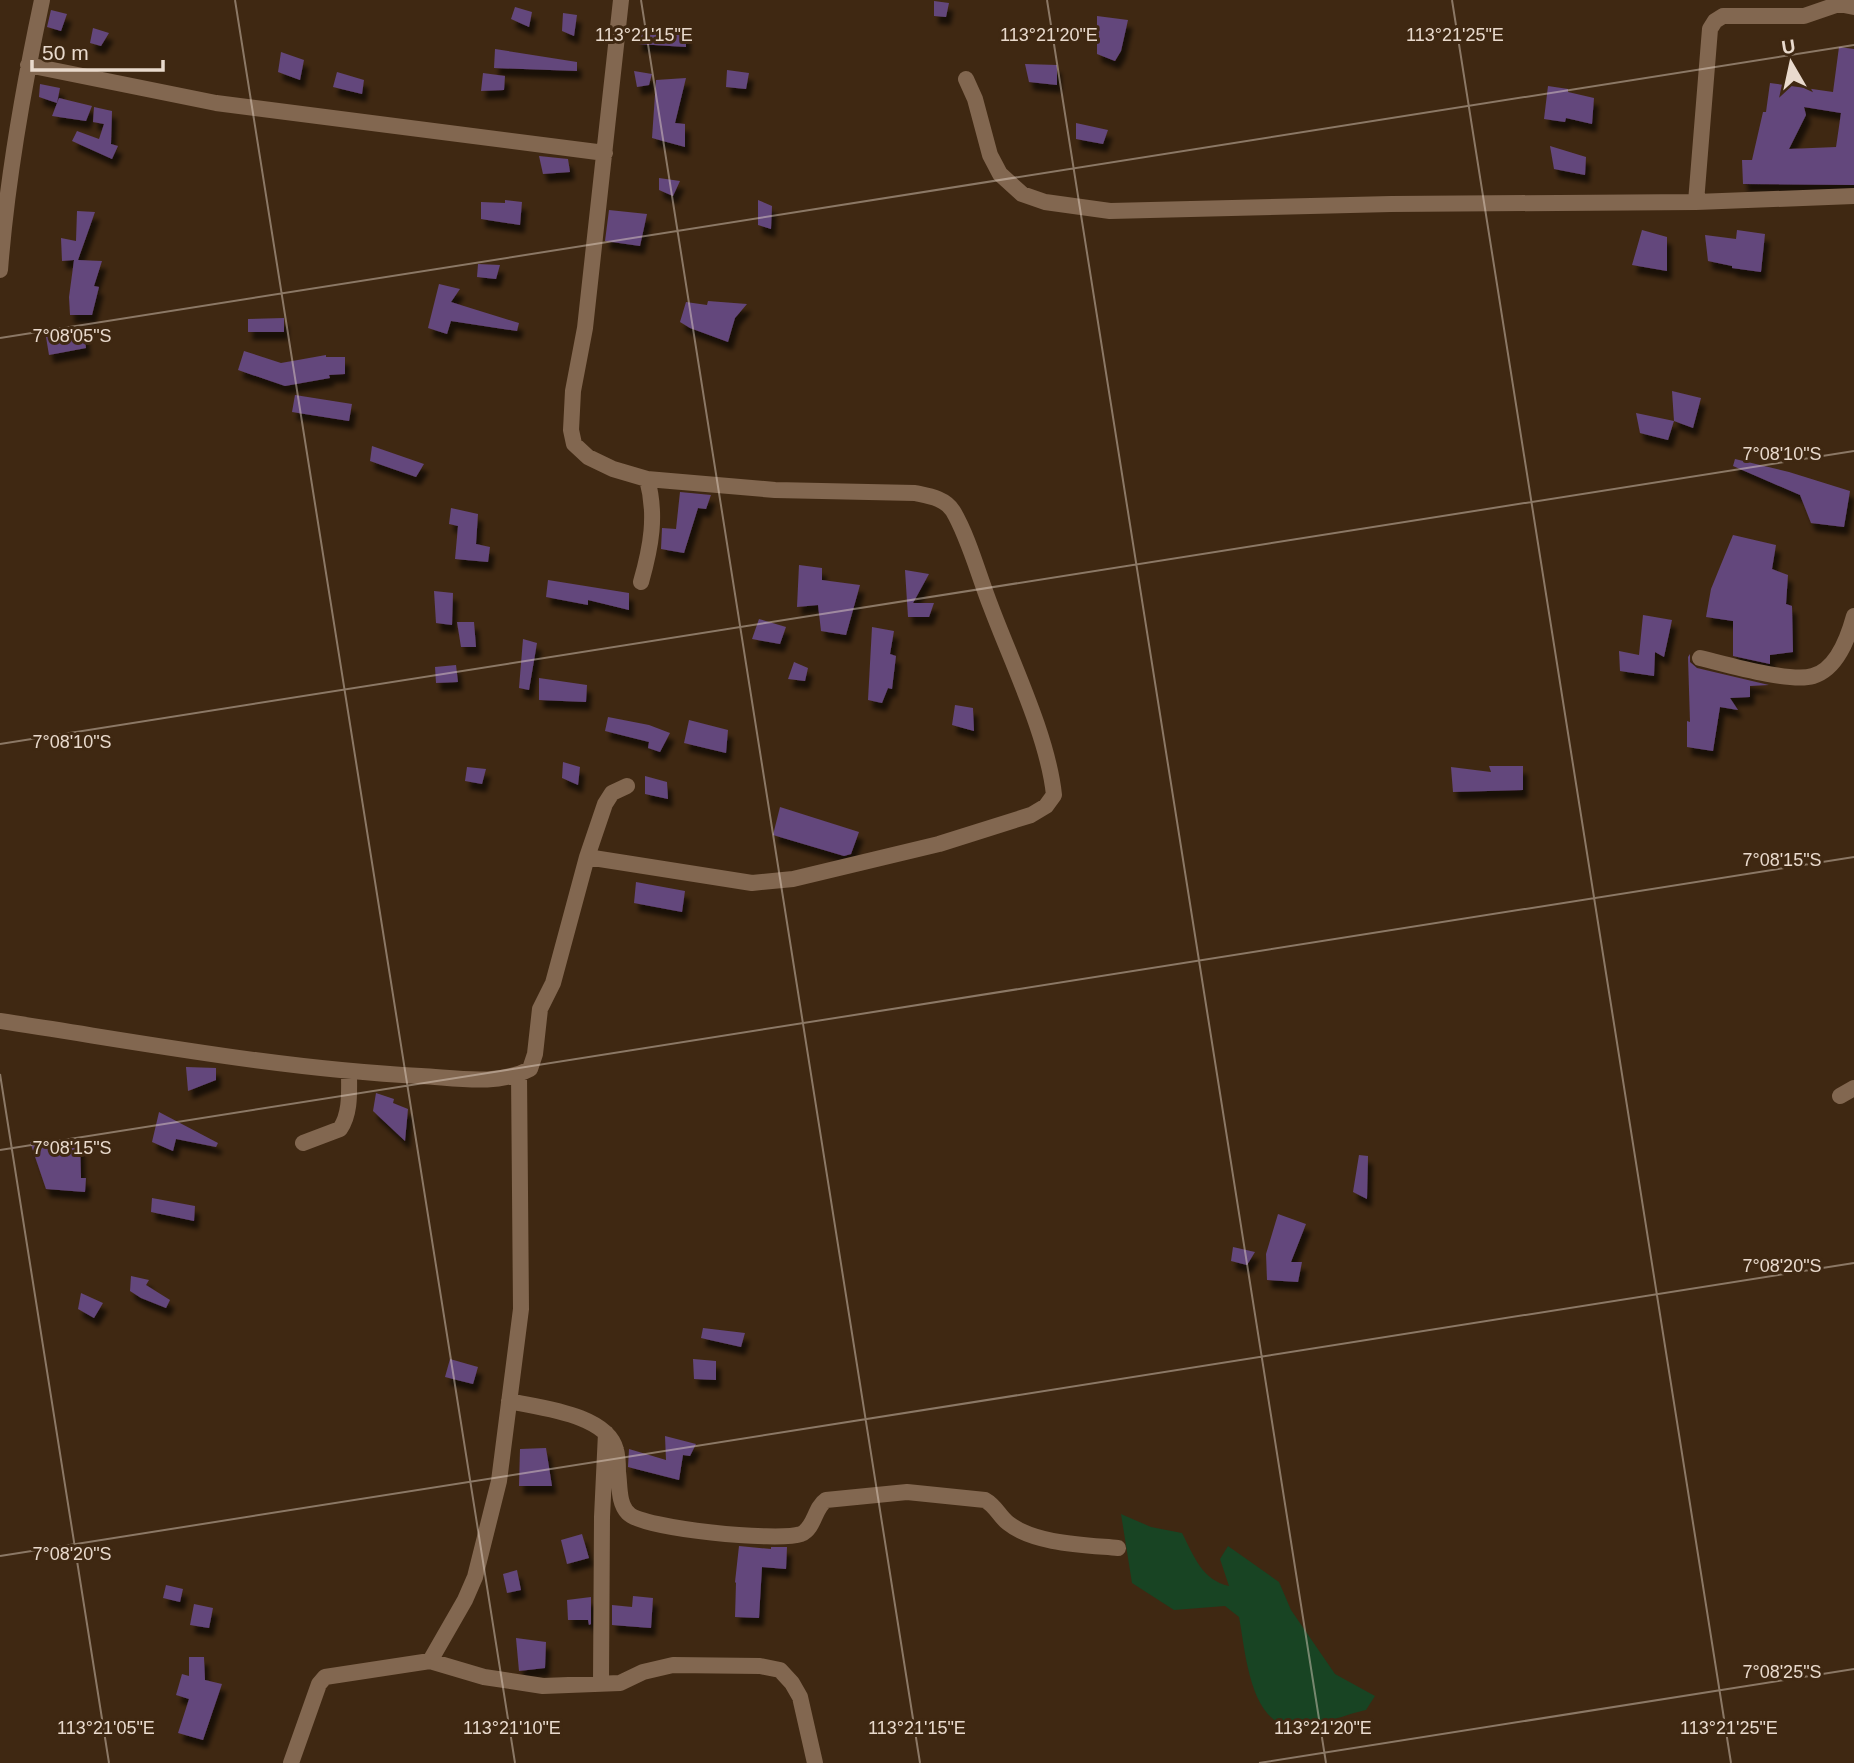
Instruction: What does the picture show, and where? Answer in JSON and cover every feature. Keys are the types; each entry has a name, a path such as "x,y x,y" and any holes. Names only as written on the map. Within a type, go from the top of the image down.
{"street":[{"path":"0,270 4,223 28,65 42,0"},
{"path":"587,857 752,883 793,879 939,845 1031,815 1046,806 1054,795 1051,774 1033,719 953,510 946,503 915,493 775,489 647,479 613,469 588,457 574,444 571,430 573,391 585,328 621,0"},
{"path":"1696,202 1710,29 1715,21 1723,16 1804,16 1839,4 1854,7"},
{"path":"28,65 216,103 605,153"},
{"path":"966,79 975,99 990,155 999,174 1022,194 1045,202 1110,211 1391,204 1696,202 1854,196"},
{"path":"641,582 652,542 652,495 647,479"},
{"path":"1700,659 1773,674 1813,676 1840,655 1854,615"},
{"path":"0,1021 349,1072 493,1080 519,1074 530,1069 535,1054 540,1009 553,983 587,857 605,804 612,793 627,786"},
{"path":"303,1143 340,1129 344,1124 349,1096 349,1072"},
{"path":"430,1661 475,1577 499,1481 522,1309 519,1074"},
{"path":"509,1401 581,1417 606,1433 616,1449 623,1507 630,1516 656,1524 746,1536 787,1537 807,1530 821,1503 826,1500 907,1492 985,1500 994,1505 1006,1522 1027,1533 1074,1544 1118,1548"},
{"path":"601,1684 602,1517 606,1433"},
{"path":"291,1763 319,1684 325,1677 430,1661 484,1677 543,1686 620,1683 643,1672 673,1665 760,1666 780,1670 800,1697 815,1763"}],"green space":[{"path":"1121,1514 1151,1527 1182,1533 1205,1573 1220,1583 1229,1586 1220,1559 1228,1546 1279,1582 1291,1610 1335,1674 1375,1696 1366,1710 1295,1727 1274,1720 1264,1710 1251,1680 1239,1617 1225,1606 1174,1610 1132,1583"}],"building":[{"path":"934,1 949,3 946,17 934,16"},
{"path":"515,7 532,12 529,27 511,19"},
{"path":"51,10 67,14 61,31 47,27"},
{"path":"563,13 577,15 574,36 562,31"},
{"path":"1097,16 1128,20 1121,51 1115,61 1097,54"},
{"path":"93,28 109,33 101,46 90,43"},
{"path":"638,30 686,33 686,47 638,44"},
{"path":"1839,47 1854,49 1854,185 1743,184 1742,160 1752,160 1763,112 1766,112 1770,83 1833,92","holes":["1804,107 1841,113 1836,147 1789,149 1806,115"]},
{"path":"495,49 577,62 577,71 494,68"},
{"path":"281,52 304,60 300,80 278,72"},
{"path":"1025,64 1057,65 1057,85 1029,82"},
{"path":"727,70 749,73 746,89 726,87"},
{"path":"634,71 652,74 649,85 637,87"},
{"path":"337,72 364,80 362,94 333,87"},
{"path":"483,73 505,76 504,90 481,91"},
{"path":"686,78 675,123 685,124 685,147 652,138 656,80"},
{"path":"40,84 60,88 57,103 39,97"},
{"path":"1548,86 1568,89 1568,92 1594,98 1592,124 1566,118 1565,122 1544,119"},
{"path":"59,98 92,106 86,121 52,116"},
{"path":"94,107 112,111 111,144 118,146 112,159 72,141 77,131 99,139 104,124 93,122"},
{"path":"1076,123 1108,130 1103,144 1076,139"},
{"path":"1550,146 1586,157 1585,175 1554,169"},
{"path":"539,156 568,159 570,172 543,174"},
{"path":"659,178 680,181 673,196 659,190"},
{"path":"505,200 522,202 520,225 481,219 481,202 505,203"},
{"path":"758,200 772,206 771,229 758,225"},
{"path":"609,210 647,214 640,246 605,241"},
{"path":"77,211 95,212 78,260 102,261 94,286 99,287 92,315 70,315 69,297 74,260 62,261 61,238 76,241"},
{"path":"1642,230 1667,237 1667,271 1632,265"},
{"path":"1737,230 1765,234 1761,272 1708,261 1705,235 1736,239"},
{"path":"478,264 500,265 496,279 477,277"},
{"path":"439,284 460,289 451,302 519,323 517,331 451,321 447,334 428,328"},
{"path":"708,301 747,304 735,318 728,342 680,322 686,302 707,305"},
{"path":"284,318 284,332 248,332 248,319"},
{"path":"84,331 86,348 49,355 46,337"},
{"path":"244,351 281,363 326,355 345,357 345,374 329,375 330,378 285,386 238,370"},
{"path":"1672,391 1701,398 1693,428 1674,421"},
{"path":"295,395 352,404 349,421 292,412"},
{"path":"1636,413 1674,421 1668,440 1640,433"},
{"path":"372,446 424,464 416,477 370,461"},
{"path":"1735,459 1850,491 1844,527 1811,523 1800,495 1733,466"},
{"path":"680,492 711,495 706,509 698,508 684,553 661,549 662,528 676,529"},
{"path":"451,508 478,514 476,544 490,547 488,562 455,559 458,526 449,524"},
{"path":"1733,535 1776,545 1772,569 1788,575 1786,604 1792,606 1793,652 1770,655 1770,664 1733,656 1733,621 1706,617 1711,589"},
{"path":"799,565 822,568 822,580 860,585 846,635 821,631 818,605 797,607"},
{"path":"905,570 929,574 913,603 934,603 929,617 908,617"},
{"path":"548,580 629,593 629,610 588,600 588,605 546,597"},
{"path":"434,591 453,593 452,625 436,623"},
{"path":"1643,615 1672,620 1664,657 1655,652 1654,676 1620,671 1619,651 1639,655"},
{"path":"759,619 786,627 780,644 752,639"},
{"path":"457,622 474,622 476,647 461,647"},
{"path":"872,627 894,631 890,654 896,656 892,689 888,688 882,703 868,700"},
{"path":"523,639 537,643 529,690 519,688"},
{"path":"1690,654 1690,662 1697,668 1769,685 1750,686 1750,697 1730,698 1738,710 1720,707 1713,751 1687,747 1687,721 1690,722 1688,657"},
{"path":"794,662 808,668 805,681 788,679"},
{"path":"456,665 458,682 436,683 435,667"},
{"path":"539,678 587,685 586,702 539,700"},
{"path":"955,705 973,708 974,731 952,725"},
{"path":"608,717 649,725 670,733 660,752 648,748 649,742 605,731"},
{"path":"689,720 728,730 726,753 684,743"},
{"path":"563,762 580,767 578,785 562,778"},
{"path":"1489,766 1523,766 1523,790 1453,792 1451,767 1491,772"},
{"path":"467,767 486,769 482,784 465,781"},
{"path":"645,776 667,782 668,799 645,794"},
{"path":"780,807 859,832 851,854 844,856 773,835"},
{"path":"636,882 685,891 682,912 634,903"},
{"path":"186,1067 216,1068 216,1080 188,1091"},
{"path":"376,1093 394,1099 393,1103 408,1109 405,1141 373,1111"},
{"path":"159,1112 218,1143 216,1147 176,1139 173,1151 152,1142"},
{"path":"80,1140 81,1178 86,1178 85,1192 46,1189 30,1142"},
{"path":"1359,1155 1368,1156 1367,1199 1353,1192"},
{"path":"152,1198 195,1206 194,1221 151,1212"},
{"path":"1278,1214 1306,1224 1291,1262 1302,1262 1298,1282 1267,1280 1266,1254"},
{"path":"1233,1247 1255,1252 1247,1265 1231,1261"},
{"path":"131,1276 149,1280 146,1285 170,1300 166,1308 130,1291"},
{"path":"81,1293 103,1303 94,1318 78,1309"},
{"path":"703,1328 745,1333 741,1347 701,1338"},
{"path":"450,1359 478,1367 473,1384 445,1377"},
{"path":"693,1359 716,1361 716,1380 694,1379"},
{"path":"665,1436 696,1444 690,1456 683,1455 679,1480 628,1467 629,1449 666,1460"},
{"path":"546,1448 552,1486 519,1486 520,1449"},
{"path":"582,1534 589,1558 567,1564 561,1540"},
{"path":"739,1546 771,1549 787,1547 786,1569 762,1567 759,1618 735,1617"},
{"path":"517,1570 521,1590 507,1593 503,1574"},
{"path":"166,1585 183,1589 180,1602 163,1598"},
{"path":"633,1596 653,1598 651,1628 612,1625 612,1605 632,1607"},
{"path":"591,1597 591,1624 589,1625 588,1620 568,1620 567,1600"},
{"path":"194,1604 213,1608 209,1628 190,1625"},
{"path":"516,1638 546,1642 545,1668 519,1671"},
{"path":"189,1657 204,1657 205,1680 222,1684 203,1740 178,1733 189,1699 176,1695 182,1674 189,1676"}]}
